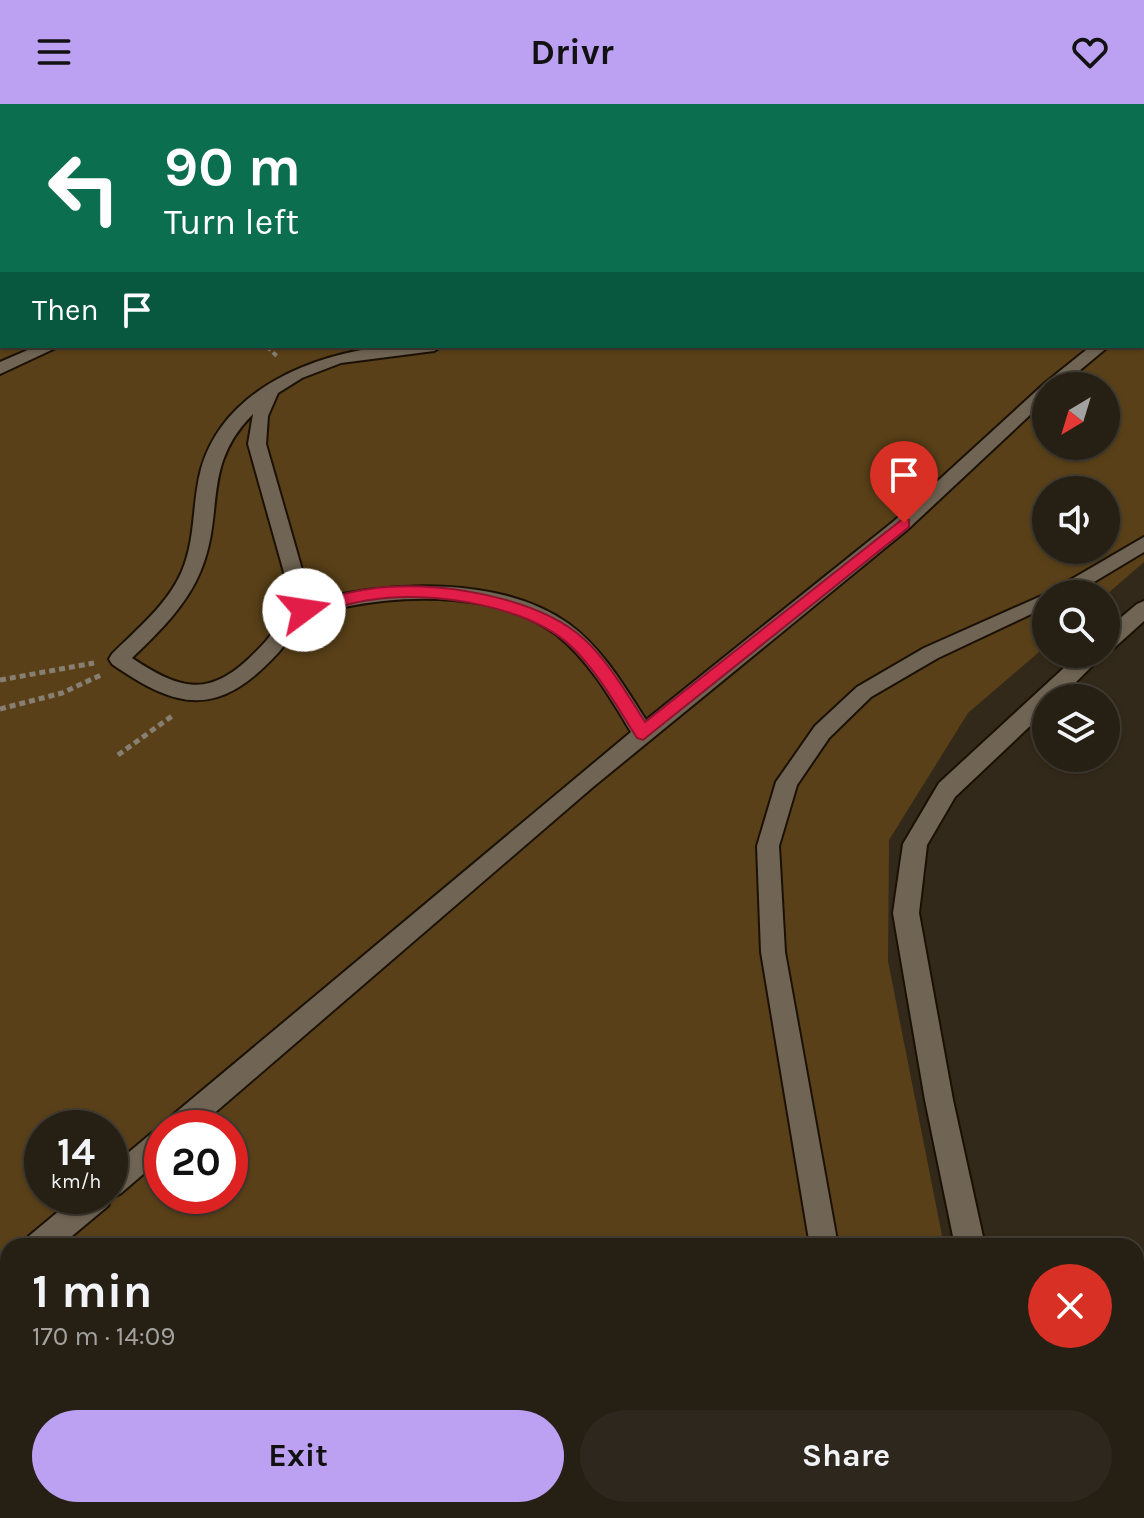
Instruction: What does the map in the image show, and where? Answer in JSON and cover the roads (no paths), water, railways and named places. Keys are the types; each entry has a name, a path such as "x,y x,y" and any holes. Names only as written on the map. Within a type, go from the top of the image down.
{"street":[{"path":"0,369 47,348"},
{"path":"1120,630 1144,609"},
{"path":"968,1238 939,1100 906,913 915,844 947,790 1078,668"}],"lane":[{"path":"413,348 361,353 300,370 241,414 221,439 210,471 202,536 191,573 159,620 119,659 157,684 180,694 207,692 240,675 270,649 304,610 371,594 448,593 501,604 546,619 579,643 609,681 643,733"},
{"path":"1068,372 1098,348"},
{"path":"271,389 260,416 257,444 304,610"},
{"path":"198,1110 643,733 884,541 985,454 1032,405"},
{"path":"1086,580 1144,543"},
{"path":"823,1238 773,952 768,846 787,782 822,732 864,692 931,653 1032,606"},
{"path":"128,1170 144,1156"},
{"path":"48,1238 77,1214"}]}
